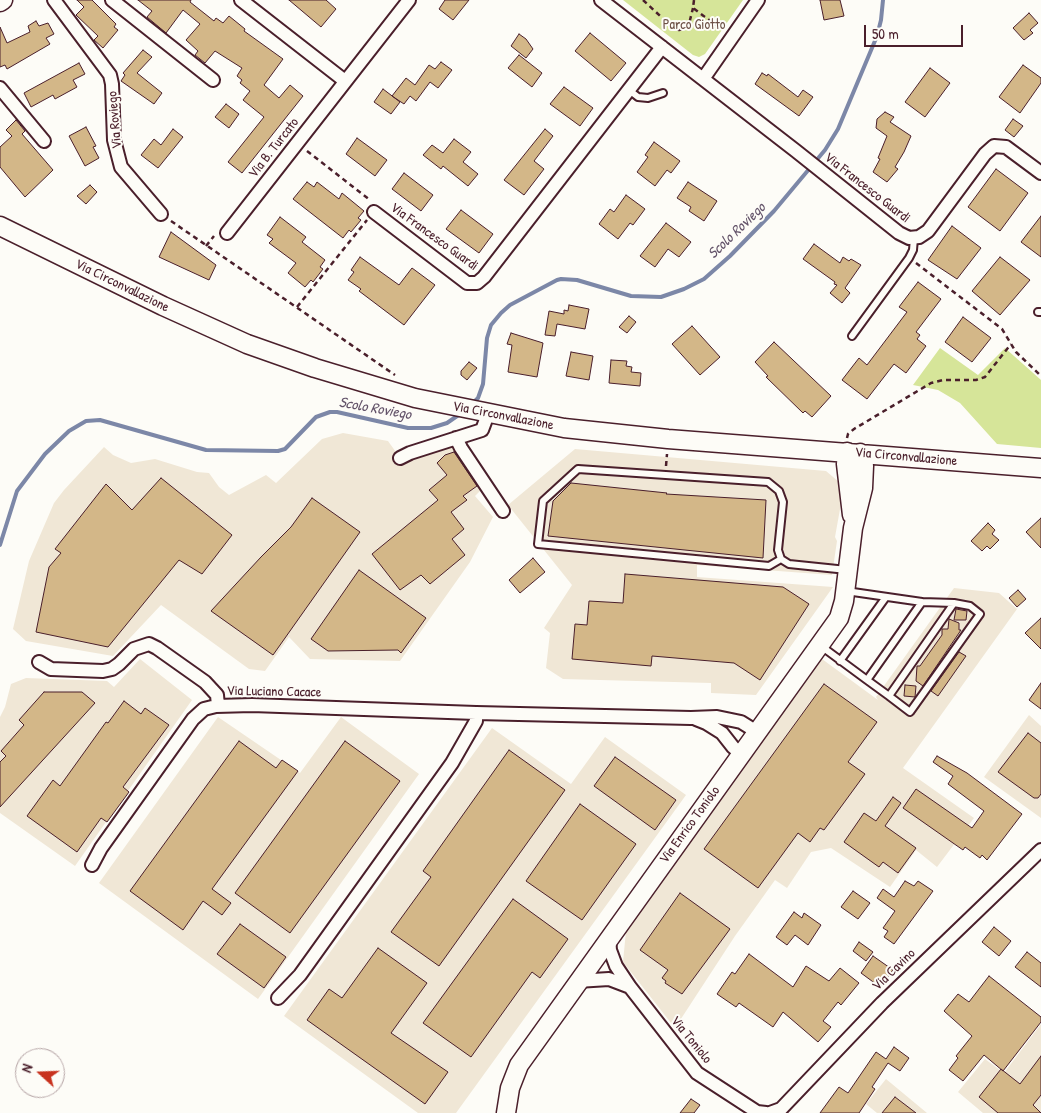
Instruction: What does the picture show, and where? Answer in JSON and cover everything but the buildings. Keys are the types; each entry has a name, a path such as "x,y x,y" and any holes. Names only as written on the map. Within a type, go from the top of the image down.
{"main road":[{"name":"Via Circonvallazione","path":"0,226 163,306 247,344 315,368 448,406 564,428 668,438 852,448 890,456 1041,468"},
{"name":"Via Enrico Toniolo","path":"506,1113 510,1088 519,1065 839,618 846,591 853,528 863,488 864,466 852,448"},
{"name":"Via Enrico Toniolo","path":"852,448 846,464 853,528"},
{"name":"Via Enrico Toniolo","path":"863,488 890,456"}],"street":[{"name":"Via Roviego","path":"54,0 110,75 114,140 121,167 161,214"},
{"path":"112,0 214,80"},
{"path":"241,0 345,81"},
{"name":"Via B. Turcato","path":"226,233 409,0"},
{"name":"Via Francesco Guardi","path":"601,0 826,174 899,233 909,238 914,238 928,231 985,154 994,146 1006,147 1041,173"},
{"path":"703,79 758,0"},
{"name":"Via Francesco Guardi","path":"374,212 467,283 477,284 662,47"},
{"path":"0,88 44,141"},
{"path":"400,458 410,453 482,430 485,413"},
{"path":"456,438 503,511"},
{"path":"38,662 51,669 103,671 112,669 134,649 149,644 205,682 217,695 218,706"},
{"name":"Via Luciano Cacace","path":"92,865 101,848 193,719 204,709 218,706 252,705 476,714 718,717 741,722 757,732"},
{"path":"278,998 300,975 452,763 476,721 476,714"},
{"name":"Via Luciano Cacace","path":"691,718 722,733 741,754"},
{"name":"Via Cavino","path":"768,1113 781,1109 882,1003 1041,850"},
{"name":"Via Toniolo","path":"609,938 610,950 616,966 697,1074 757,1112 768,1113"},
{"path":"578,981 609,979 630,987"}],"lane":[{"path":"629,90 638,97 648,98 663,93"},
{"path":"852,336 909,258 913,250 914,238"},
{"path":"781,559 769,566 538,544 543,501 578,469 768,482 779,491 783,502 778,550 781,559 789,564 848,570"},
{"path":"820,646 910,712 980,614 970,606 954,603 922,602 846,591"},
{"path":"840,660 886,597"},
{"path":"867,680 922,602"},
{"path":"889,696 954,603"}],"path":[{"path":"643,0 673,28 679,30 689,24 694,0"},
{"path":"693,8 732,38"},
{"path":"296,143 378,206 297,307"},
{"path":"161,214 399,377"},
{"path":"909,258 1002,330 1011,344 1041,376"},
{"path":"852,448 848,434 854,429 931,383 943,380 976,380 985,376 1011,344"}],"shaded area":[{"path":"343,433 388,441 403,462 453,445 483,488 475,496 493,517 470,562 400,661 310,659 289,637 265,671 249,669 161,605 113,656 26,641 13,629 29,561 54,503 104,447 113,455 131,463 155,459 197,472 209,473 219,487 229,495 266,475 276,483 322,439"},
{"path":"575,449 826,471 839,482 842,498 835,537 837,541 832,575 697,565 697,577 833,587 756,695 711,693 711,683 563,679 546,668 550,633 544,628 572,585 508,505"},
{"path":"954,588 999,593 1017,609 903,768 974,818 937,867 916,850 890,887 831,848 811,852 787,888 775,880 735,936 675,1028 623,962 626,931 822,659 878,700 876,697"},
{"path":"140,659 192,700 75,866 0,813 0,717 5,707 11,684 26,678 107,681 114,687"},
{"path":"1029,715 1041,726 1041,818 984,777"},
{"path":"218,717 300,773 341,717 419,774 258,999 99,883"},
{"path":"492,728 571,784 605,737 686,795 456,1113 418,1113 284,1016"},
{"path":"1041,1024 1041,1113 983,1113 958,1092 985,1059 1004,1073"},
{"path":"886,1079 927,1113 877,1113 866,1104"}],"green space":[{"name":"Parco Giotto","path":"623,0 743,0 705,54 699,57 693,55"},
{"path":"940,348 978,375 1005,348 1041,380 1041,448 997,444 960,403 938,390 913,385"}],"waterway":[{"name":"Scolo Roviego","path":"473,403 478,398 483,384 487,338 491,325 510,305 561,279 577,280 631,296 661,297 684,289 704,279 730,256 774,211 825,150 838,129 877,36 883,0"},
{"name":"Scolo Roviego","path":"0,545 17,491 45,454 69,431 86,421 100,420 206,450 278,451 285,449 316,417 330,412 408,428 431,428 447,423 460,414"}]}
